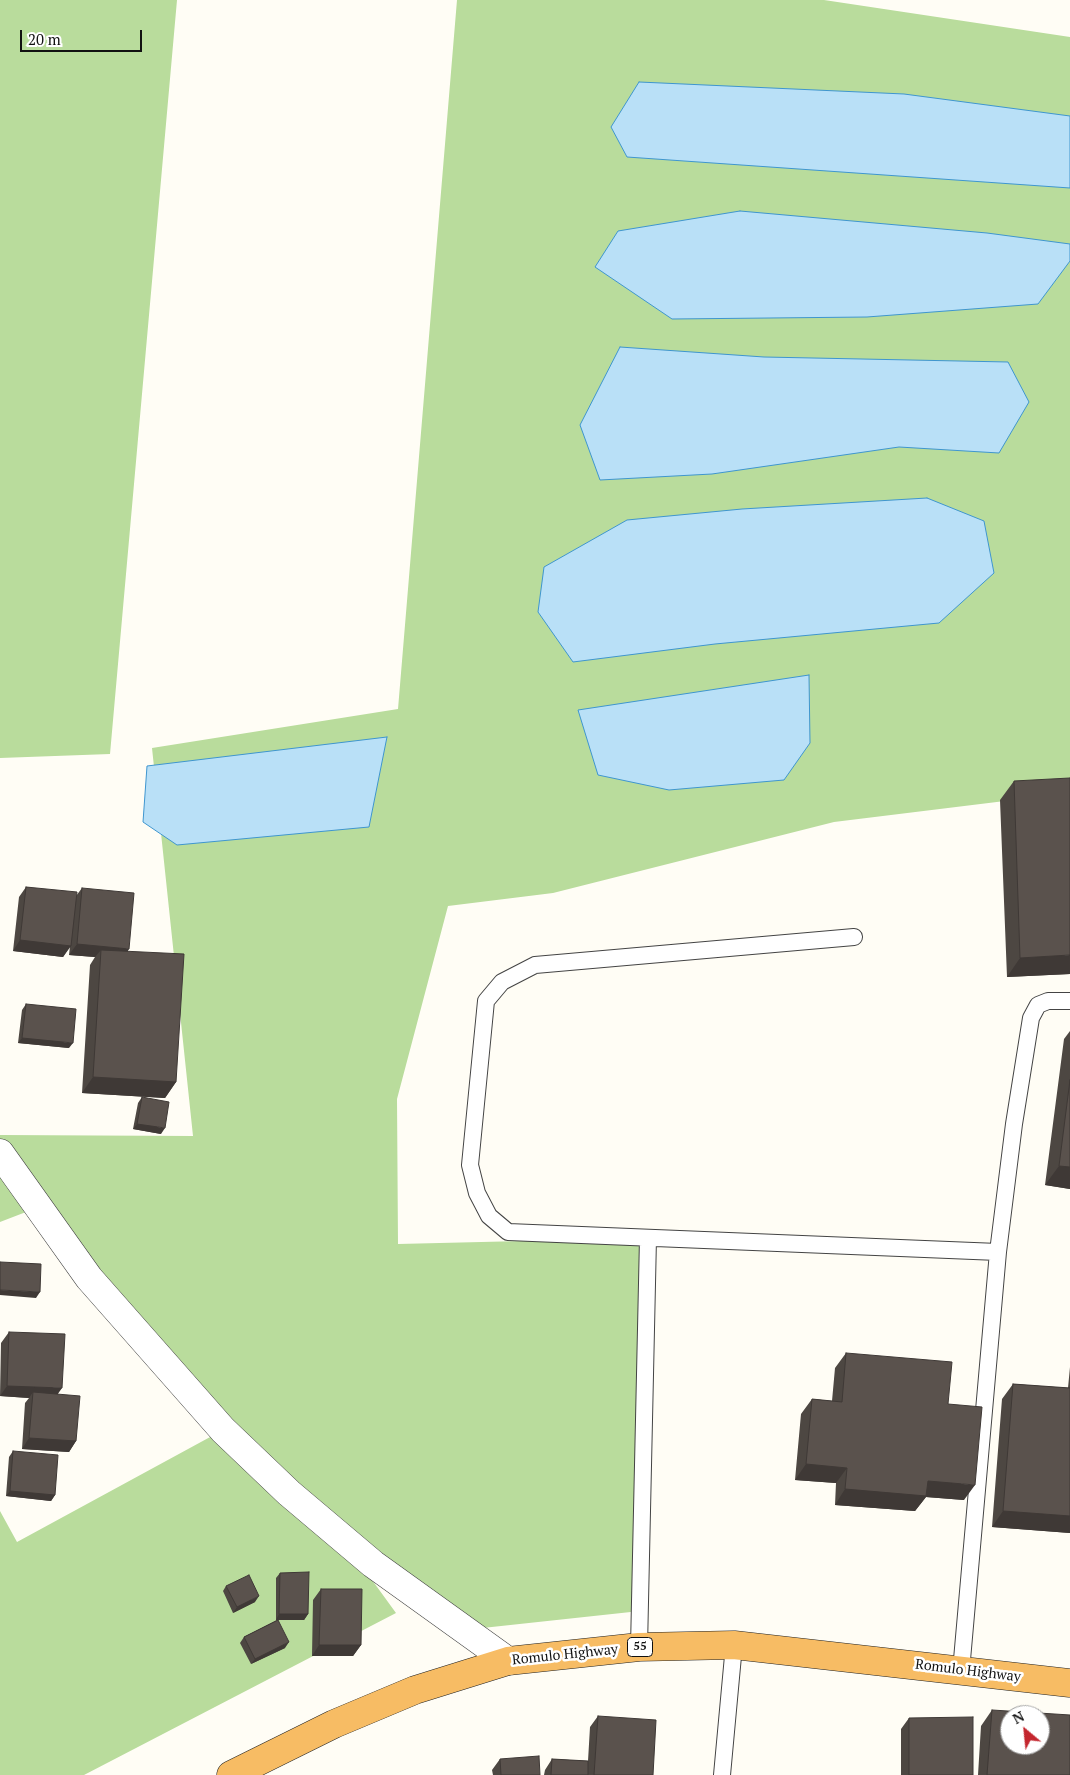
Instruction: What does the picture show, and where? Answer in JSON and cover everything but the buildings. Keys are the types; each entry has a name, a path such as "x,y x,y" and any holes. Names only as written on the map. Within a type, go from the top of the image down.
{"highway":[{"name":"Romulo Highway","path":"231,1775 334,1724 415,1690 508,1661 639,1647 734,1645 1070,1683"}],"street":[{"path":"0,1153 89,1278 223,1430 289,1493 373,1564 508,1661"}],"lane":[{"path":"854,938 535,965 502,982 486,1001 470,1165 477,1193 489,1216 508,1232 998,1252"},
{"path":"961,1671 998,1252 1014,1124 1031,1018 1038,1005 1048,1000 1070,1001"},
{"path":"639,1647 648,1238"},
{"path":"722,1775 734,1645"}],"green space":[{"path":"0,0 177,0 110,754 0,758"},
{"path":"457,0 824,0 1070,37 1070,793 834,822 553,893 448,906 397,1099 398,1244 648,1238 640,1611 464,1630 340,1536 396,1613 84,1775 0,1775 0,1511 17,1542 223,1430 39,1207 0,1222 0,1135 193,1136 152,748 398,709"}],"water":[{"path":"639,82 904,94 1070,116 1070,188 627,157 611,127"},
{"path":"740,211 987,233 1070,244 1070,261 1038,304 867,317 672,319 595,267 618,231"},
{"path":"620,347 764,357 1008,362 1029,402 999,453 899,447 712,474 600,480 580,425"},
{"path":"927,498 984,521 994,573 939,623 715,644 573,662 538,612 544,567 627,520 742,509"},
{"path":"809,675 810,743 784,780 669,790 598,775 578,710"},
{"path":"387,737 369,827 177,845 143,822 147,766"}]}
